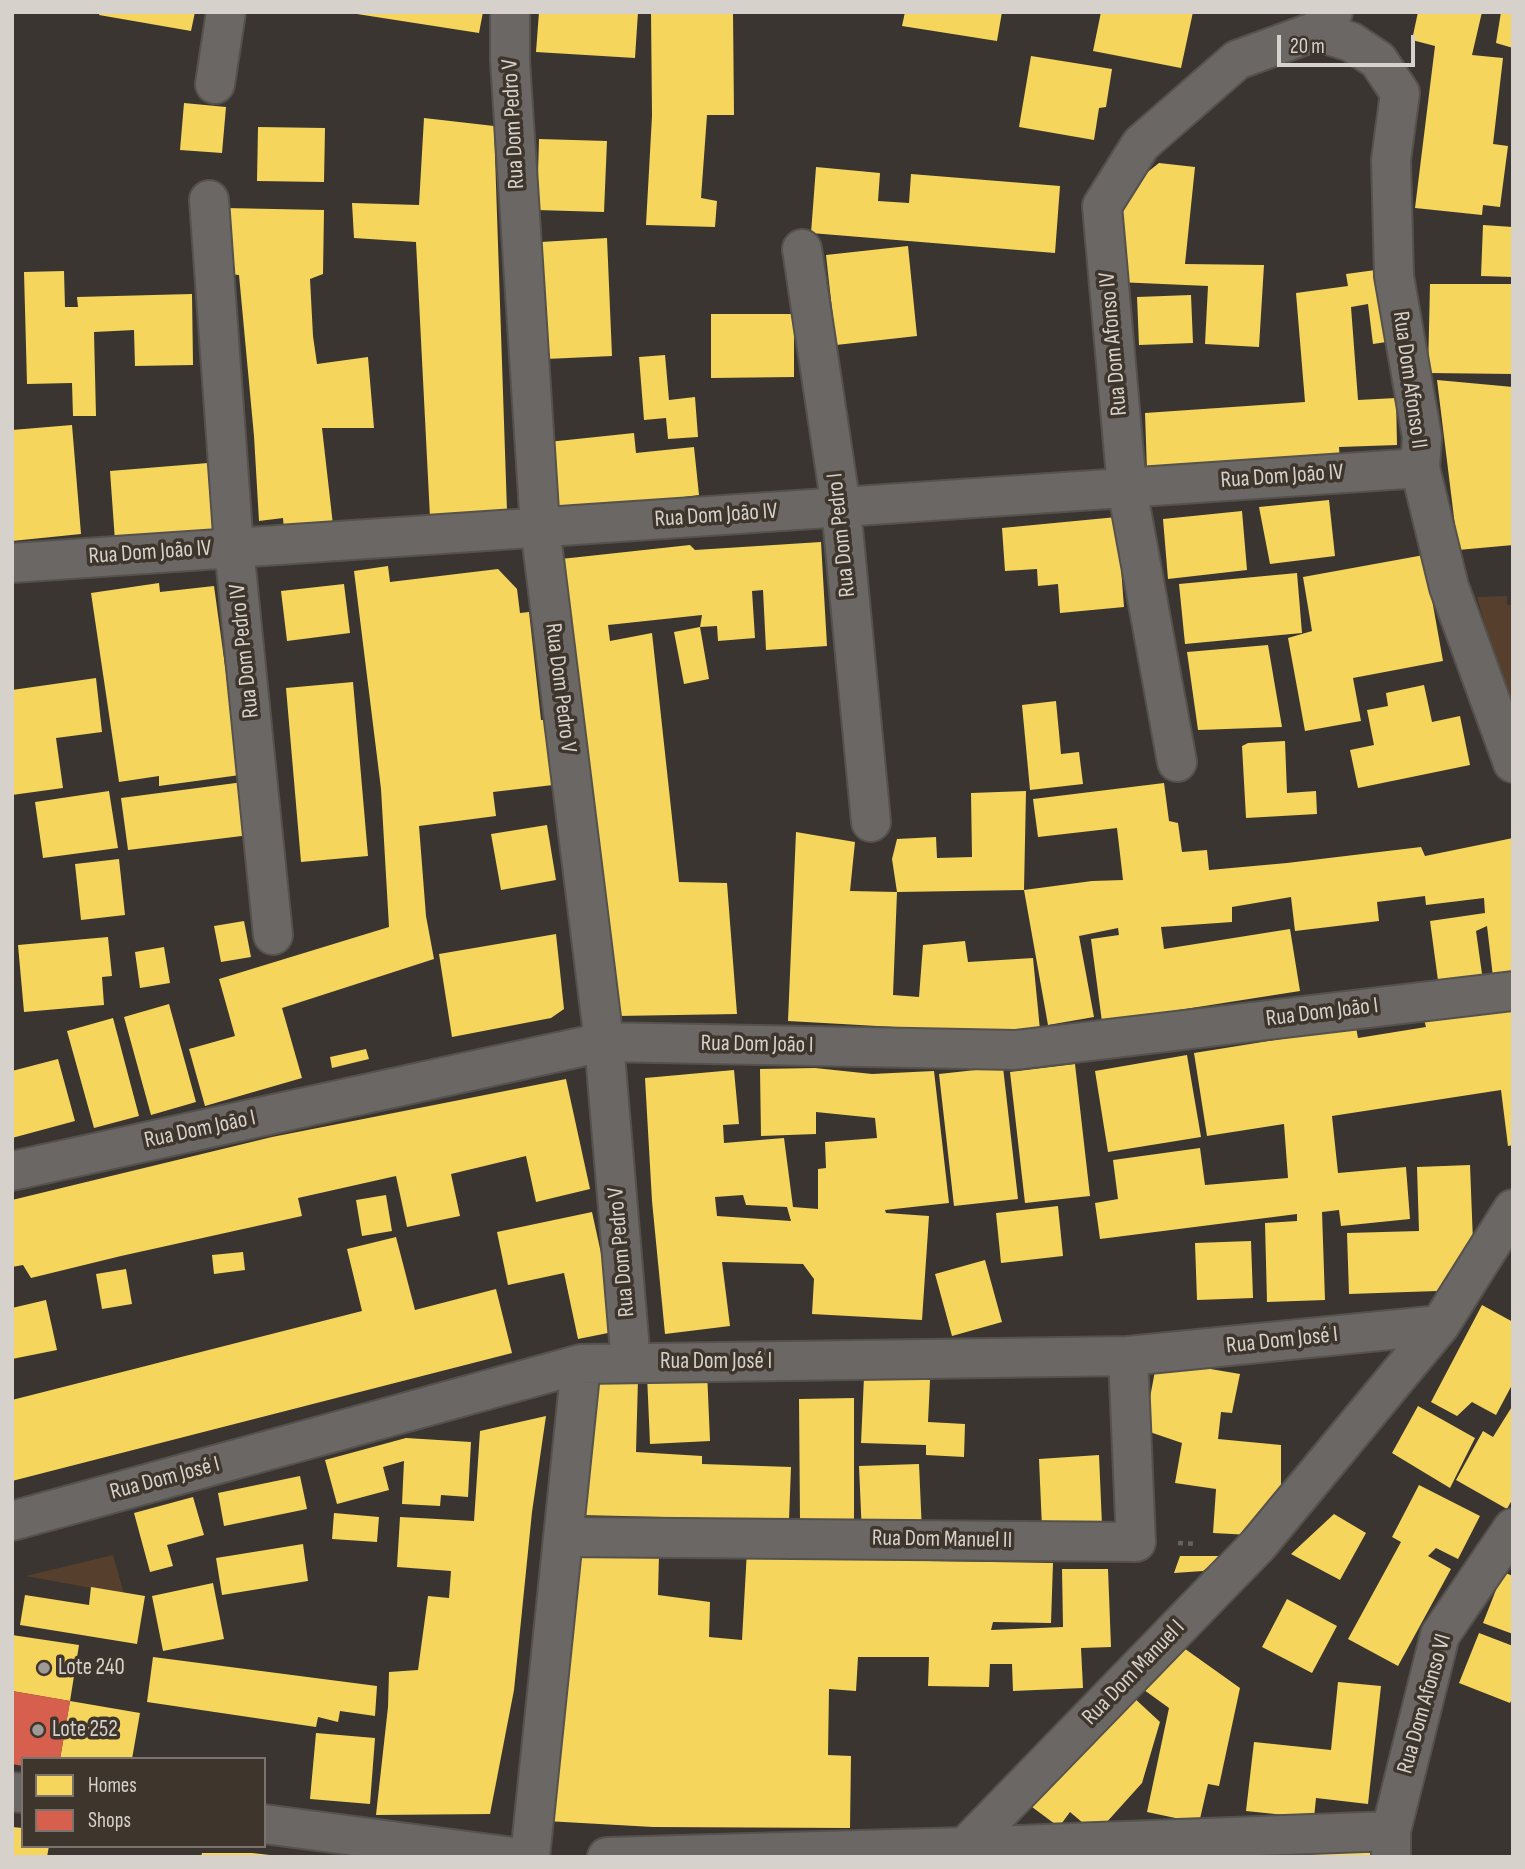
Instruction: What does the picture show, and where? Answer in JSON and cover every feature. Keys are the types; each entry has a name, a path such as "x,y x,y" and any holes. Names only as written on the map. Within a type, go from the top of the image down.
{"street":[{"path":"215,84 226,12"},
{"name":"Rua Dom Pedro V","path":"510,12 510,60 540,527 604,1042 631,1363"},
{"name":"Rua Dom Afonso II","path":"1324,22 1378,60 1400,93 1391,160 1394,276 1422,437 1420,468 1449,587 1513,762"},
{"name":"Rua Dom Afonso IV","path":"1177,762 1127,488 1102,206 1141,144 1237,60 1324,22"},
{"name":"Rua Dom Pedro IV","path":"209,200 234,548 273,934"},
{"name":"Rua Dom Pedro I","path":"802,248 841,507 871,822"},
{"name":"Rua Dom João IV","path":"12,563 1420,468"},
{"name":"Rua Dom João I","path":"12,1171 604,1042 1015,1050 1513,991"},
{"name":"Rua Dom Manuel I","path":"965,1847 1258,1545 1440,1325 1513,1209"},
{"name":"Rua Dom José I","path":"12,1521 581,1364 1128,1356 1440,1325"},
{"name":"Rua Dom Manuel II","path":"563,1536 1136,1542 1128,1356"},
{"path":"530,1857 581,1364"},
{"name":"Rua Dom Afonso VI","path":"1391,1844 1440,1635 1513,1528"},
{"path":"266,1824 513,1857"},
{"path":"607,1857 965,1847 1391,1844"}],"shaded area":[{"path":"1507,596 1507,605 1513,605 1512,719 1477,597"},
{"path":"113,1555 124,1594 26,1576"}],"building: Homes":[{"path":"100,12 195,12 191,31 99,15"},
{"path":"344,12 483,12 479,33"},
{"path":"539,12 638,12 635,58 536,52"},
{"path":"651,12 733,12 734,115 707,115 701,198 717,201 715,227 646,225 652,116"},
{"path":"905,12 1002,12 997,41 902,26"},
{"path":"1101,12 1193,12 1181,68 1093,51"},
{"path":"1418,12 1482,12 1472,55 1503,58 1493,144 1508,146 1500,207 1483,205 1482,215 1415,208 1435,46 1412,40"},
{"path":"1501,12 1513,12 1513,48 1496,43"},
{"path":"1031,56 1112,69 1106,107 1099,108 1094,140 1019,127"},
{"path":"184,103 226,107 222,153 180,150"},
{"path":"424,118 494,126 507,511 430,517 416,242 354,238 352,203 419,205"},
{"path":"258,127 325,128 324,182 257,181"},
{"path":"539,139 607,141 604,212 537,210"},
{"path":"1159,163 1195,167 1185,264 1264,265 1259,347 1205,344 1208,286 1117,282 1125,190"},
{"path":"816,167 880,173 878,201 909,203 911,174 1060,186 1055,253 811,233"},
{"path":"224,208 324,210 323,274 310,279 317,364 368,357 374,428 322,428 333,525 284,531 283,518 259,521 239,275 227,274"},
{"path":"1483,225 1513,227 1513,277 1481,276"},
{"path":"607,238 612,356 546,359 541,242"},
{"path":"908,246 917,336 836,345 826,255"},
{"path":"1383,269 1393,341 1373,344 1368,304 1351,307 1358,400 1396,398 1397,445 1339,447 1340,462 1147,471 1145,413 1305,402 1296,293 1348,286 1346,274"},
{"path":"64,271 65,307 78,307 77,297 192,294 193,365 135,366 134,330 94,332 96,416 73,416 72,383 27,384 24,272"},
{"path":"1430,284 1513,284 1513,374 1428,373"},
{"path":"1191,295 1193,343 1139,345 1137,297"},
{"path":"711,314 794,314 794,377 711,378"},
{"path":"665,355 669,400 695,397 698,437 668,439 666,418 644,420 639,357"},
{"path":"1437,380 1513,387 1513,545 1458,550"},
{"path":"72,425 81,534 12,541 12,430"},
{"path":"634,433 636,453 694,447 699,495 676,498 677,507 617,514 616,503 556,510 548,442"},
{"path":"208,463 214,533 115,541 110,471"},
{"path":"1329,500 1335,556 1270,564 1259,507"},
{"path":"1242,511 1247,570 1168,579 1163,519"},
{"path":"1117,517 1124,607 1060,613 1058,584 1038,586 1037,569 1005,571 1002,528"},
{"path":"821,542 827,646 766,650 763,590 752,591 755,638 718,641 717,626 700,627 702,615 608,625 610,641 652,633 679,882 727,883 737,1014 617,1016 561,559 690,545 695,550"},
{"path":"1424,555 1443,661 1353,678 1361,721 1305,731 1288,638 1312,631 1303,577"},
{"path":"388,566 390,582 498,569 517,589 520,613 529,612 541,720 546,720 553,785 493,792 496,816 419,826 426,916 434,959 282,1008 302,1078 205,1106 189,1049 235,1036 219,979 389,927 381,789 354,571"},
{"path":"1297,573 1302,633 1185,644 1179,584"},
{"path":"159,583 160,592 214,586 240,775 159,786 159,776 119,782 91,593"},
{"path":"344,584 350,633 287,641 281,591"},
{"path":"700,627 709,679 684,684 674,632"},
{"path":"1268,645 1282,727 1198,730 1187,652"},
{"path":"96,678 102,732 56,738 63,788 12,795 12,690"},
{"path":"353,682 368,856 301,862 286,688"},
{"path":"1424,685 1432,722 1460,716 1470,765 1358,788 1350,750 1374,745 1367,710 1388,706 1386,693"},
{"path":"1056,701 1061,754 1079,752 1083,784 1030,790 1022,705"},
{"path":"1285,741 1287,793 1316,791 1317,814 1246,818 1242,746 1248,743"},
{"path":"251,781 258,834 128,850 121,798"},
{"path":"1164,783 1169,821 1178,823 1182,852 1207,850 1209,870 1421,847 1425,856 1513,838 1513,974 1493,977 1487,926 1476,931 1483,981 1439,988 1430,921 1485,913 1484,898 1426,905 1425,896 1377,902 1379,921 1295,931 1291,897 1232,907 1232,922 1161,927 1164,949 1290,929 1300,991 1102,1022 1091,939 1119,935 1118,928 1079,936 1094,1017 1048,1025 1024,890 1092,881 1123,880 1117,828 1038,837 1033,799"},
{"path":"109,791 118,848 43,858 35,802"},
{"path":"1026,791 1024,890 897,892 892,859 897,839 936,837 937,858 972,857 971,793"},
{"path":"547,825 556,880 501,890 491,834"},
{"path":"796,832 855,842 850,891 897,892 893,995 919,997 923,945 965,941 968,962 1033,958 1040,1030 949,1030 788,1021"},
{"path":"119,859 125,915 81,920 75,864"},
{"path":"244,921 251,957 221,962 214,926"},
{"path":"556,934 564,1009 551,1018 452,1037 439,954"},
{"path":"108,937 112,976 102,977 104,1005 24,1012 18,945"},
{"path":"164,947 170,983 140,988 135,952"},
{"path":"169,1004 196,1102 151,1115 124,1017"},
{"path":"1513,1008 1513,1145 1508,1146 1501,1090 1332,1116 1338,1173 1406,1167 1410,1219 1341,1226 1339,1210 1322,1212 1325,1300 1267,1302 1265,1223 1297,1221 1297,1214 1100,1239 1095,1203 1118,1199 1113,1160 1200,1148 1205,1185 1288,1178 1284,1124 1207,1136 1194,1053 1356,1027 1358,1038 1426,1027 1423,1016"},
{"path":"113,1018 139,1116 94,1128 67,1031"},
{"path":"366,1049 369,1059 332,1068 330,1057"},
{"path":"1187,1055 1201,1137 1108,1152 1095,1071"},
{"path":"58,1059 75,1121 12,1138 12,1071"},
{"path":"1075,1064 1090,1196 1025,1203 1010,1072"},
{"path":"1003,1067 1018,1199 954,1206 939,1074"},
{"path":"815,1068 872,1074 934,1071 949,1203 885,1210 886,1213 929,1216 922,1320 812,1314 814,1279 803,1264 722,1262 730,1326 665,1334 652,1201 645,1078 734,1070 739,1124 723,1125 724,1143 784,1138 793,1207 818,1209 818,1169 826,1168 825,1142 877,1138 875,1118 816,1112 816,1134 761,1136 760,1069","holes":["743,1195 746,1205 787,1207 791,1221 717,1216 715,1197"]},
{"path":"566,1079 590,1189 536,1202 526,1156 451,1174 460,1216 407,1227 396,1176 298,1198 302,1216 31,1278 23,1265 12,1267 12,1200 272,1137"},
{"path":"1470,1165 1473,1242 1437,1291 1349,1294 1347,1233 1419,1231 1417,1167"},
{"path":"386,1195 392,1231 362,1236 356,1200"},
{"path":"1058,1206 1063,1256 1001,1263 996,1213"},
{"path":"592,1212 618,1331 578,1339 564,1273 508,1285 497,1232"},
{"path":"396,1237 415,1310 496,1289 512,1353 12,1481 12,1400 362,1311 347,1249"},
{"path":"1251,1241 1253,1298 1197,1300 1195,1243"},
{"path":"243,1252 245,1270 214,1274 212,1255"},
{"path":"985,1260 1002,1322 952,1336 935,1274"},
{"path":"126,1269 132,1304 102,1309 96,1274"},
{"path":"46,1300 57,1350 12,1359 12,1308"},
{"path":"1482,1305 1513,1322 1513,1383 1496,1415 1472,1402 1457,1416 1431,1402"},
{"path":"1157,1360 1240,1374 1232,1413 1221,1412 1218,1439 1281,1445 1281,1502 1251,1535 1213,1533 1216,1489 1175,1483 1182,1443 1144,1430"},
{"path":"707,1371 710,1441 650,1444 647,1375"},
{"path":"864,1377 930,1380 928,1422 965,1424 964,1457 926,1455 926,1445 861,1443"},
{"path":"584,1378 638,1379 636,1452 702,1456 702,1464 791,1467 789,1520 580,1515"},
{"path":"854,1398 854,1521 800,1522 799,1399"},
{"path":"1513,1405 1513,1498 1507,1509 1456,1480 1483,1431 1493,1437"},
{"path":"1418,1406 1475,1438 1450,1488 1392,1453"},
{"path":"546,1416 532,1512 514,1690 490,1814 376,1815 388,1707 389,1672 418,1670 428,1596 449,1598 451,1571 397,1567 400,1517 474,1521 480,1431"},
{"path":"406,1438 471,1442 468,1497 441,1495 440,1506 402,1504 404,1461 383,1467 389,1490 337,1504 325,1460"},
{"path":"1099,1455 1102,1525 1042,1528 1039,1459"},
{"path":"919,1464 922,1532 862,1535 859,1466"},
{"path":"300,1476 307,1509 224,1526 218,1493"},
{"path":"1419,1485 1480,1516 1458,1559 1436,1548 1428,1556 1451,1569 1398,1666 1348,1639 1401,1542 1392,1537"},
{"path":"193,1497 204,1535 167,1545 173,1566 150,1572 134,1513"},
{"path":"334,1513 379,1517 377,1542 332,1539"},
{"path":"1334,1514 1366,1533 1340,1580 1291,1554"},
{"path":"303,1544 308,1581 222,1595 216,1558"},
{"path":"747,1550 930,1561 1053,1563 1051,1623 993,1622 991,1630 1063,1627 1062,1569 1108,1569 1111,1647 1081,1648 1083,1688 1013,1691 1012,1664 990,1664 989,1687 928,1686 929,1657 858,1657 856,1691 829,1689 828,1755 851,1756 850,1828 653,1827 546,1821 571,1551 659,1554 658,1595 710,1602 709,1637 742,1640"},
{"path":"1180,1556 1222,1556 1203,1571 1174,1573"},
{"path":"1503,1572 1513,1576 1513,1634 1483,1623"},
{"path":"213,1583 224,1639 163,1651 152,1596"},
{"path":"91,1587 145,1596 137,1644 20,1625 25,1595 89,1605"},
{"path":"1287,1599 1337,1626 1312,1673 1262,1647"},
{"path":"1479,1633 1513,1646 1513,1696 1510,1703 1459,1683"},
{"name":"Lote 240","path":"12,1635 79,1645 70,1701 12,1691"},
{"path":"1174,1641 1240,1688 1219,1786 1208,1784 1199,1823 1147,1812 1169,1708 1140,1687"},
{"path":"153,1657 377,1686 375,1716 340,1711 338,1722 318,1717 316,1727 147,1702"},
{"path":"1338,1682 1381,1686 1368,1804 1316,1798 1314,1818 1246,1811 1254,1742 1331,1750"},
{"path":"1132,1696 1160,1722 1142,1783 1096,1834 1070,1812 1059,1827 1028,1804"},
{"path":"70,1701 140,1713 132,1757 60,1757"},
{"path":"316,1733 375,1738 370,1804 310,1799"},
{"path":"12,1827 21,1828 21,1848 49,1848 47,1857 12,1857"},
{"path":"1286,1840 1375,1841 1375,1857 1286,1857"},
{"path":"202,1853 252,1853 270,1857 201,1857"}],"building: Shops":[{"name":"Lote 252","path":"12,1691 70,1701 60,1757 21,1757 21,1766 12,1764"}],"place":[{"name":"Lote 240","path":"44,1668"},
{"name":"Lote 252","path":"38,1730"}]}
